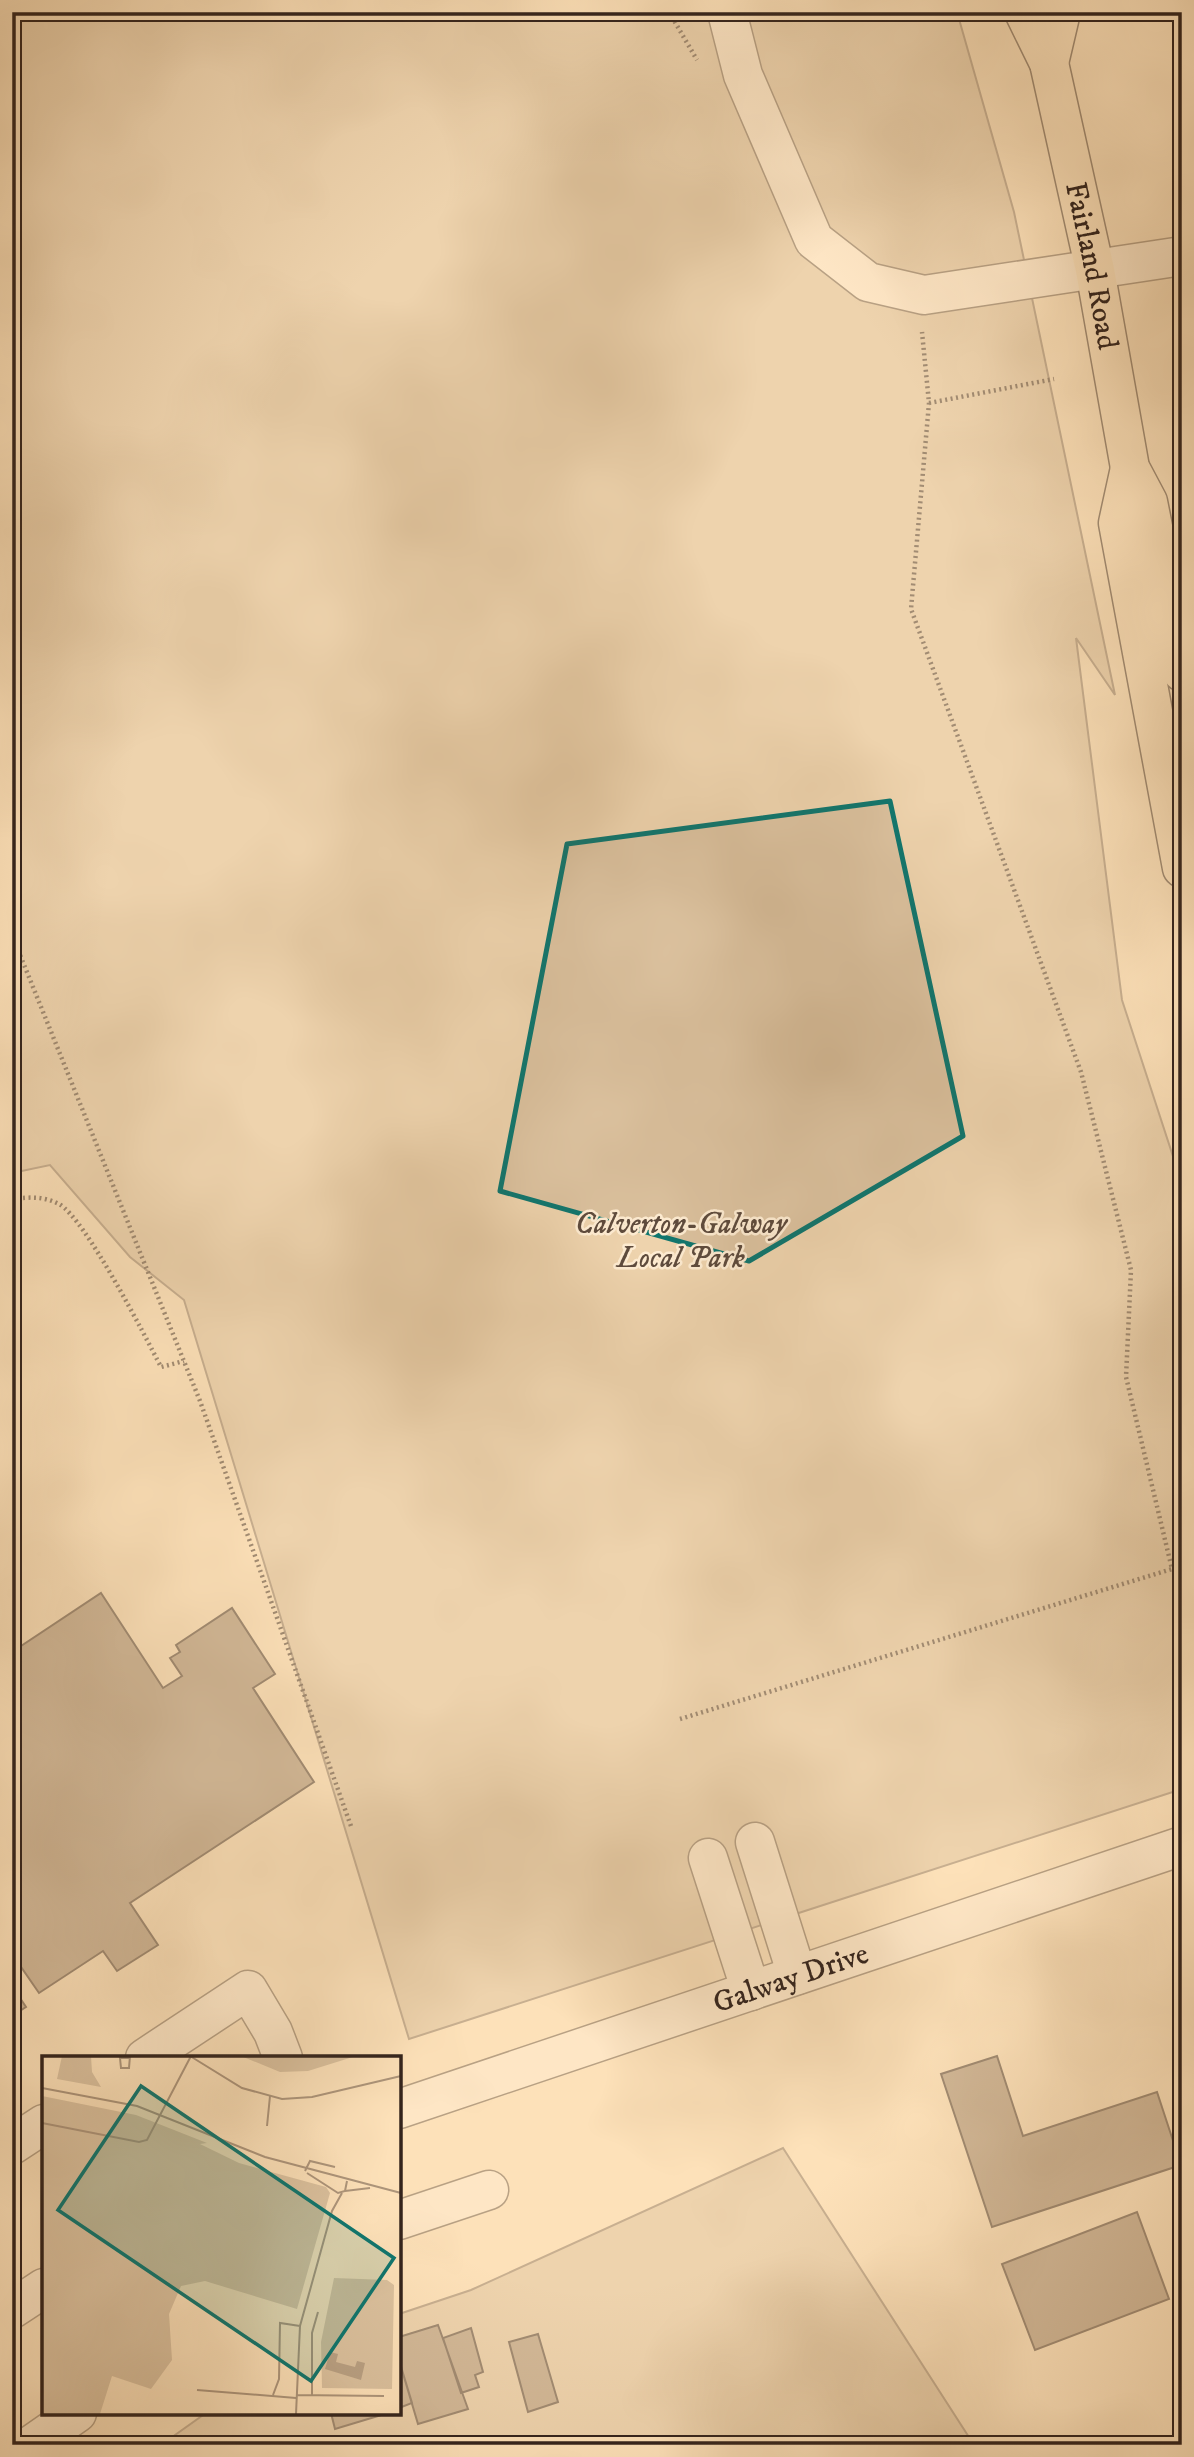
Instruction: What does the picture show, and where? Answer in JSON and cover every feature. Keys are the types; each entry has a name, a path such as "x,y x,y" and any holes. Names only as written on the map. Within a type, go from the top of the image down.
{"main road":[{"name":"Fairland Road","path":"1024,12 1049,63 1095,270 1130,468 1148,502 1182,672"},
{"name":"Fairland Road","path":"1049,63 1061,12"},
{"name":"Fairland Road","path":"1130,468 1118,523 1182,868"}],"street":[{"path":"727,12 743,75 814,240 868,282 919,294 1182,256"},
{"path":"755,1842 797,1975"},
{"name":"Galway Drive","path":"401,2108 1182,1846"},
{"path":"708,1858 751,1991"},
{"path":"148,2056 248,1990 273,2032 282,2056"},
{"path":"12,2145 42,2125"},
{"path":"401,2219 489,2190"},
{"path":"12,2309 42,2289"},
{"path":"31,2445 74,2415"}],"path":[{"path":"680,1719 1172,1569 1126,1377 1131,1270 1081,1072 911,609 929,403 919,294"},
{"path":"929,403 1054,379"},
{"path":"12,935 184,1361 352,1829"},
{"path":"12,1199 37,1196 62,1205 83,1230 162,1367 184,1361"}],"highlighted area":[{"path":"890,801 963,1136 749,1261 500,1191 567,844"}],"green space":[{"name":"Calverton-Galway Local Park","path":"12,12 957,12 1014,212 1115,695 1076,638 1122,1000 1182,1184 1182,1789 409,2039 184,1300 130,1257 50,1165 12,1173"},
{"path":"783,2148 974,2445 161,2445 203,2415 401,2415 401,2313 471,2290"}],"building":[{"path":"101,1593 163,1688 182,1676 170,1658 180,1652 176,1645 232,1608 275,1674 253,1688 314,1782 130,1903 158,1945 117,1971 103,1951 39,1993 21,1967 12,1973 12,1652"},
{"path":"12,1986 26,2007 12,2016"},
{"path":"997,2056 1023,2136 1157,2092 1181,2165 992,2227 941,2074"},
{"path":"1137,2212 1169,2299 1035,2350 1002,2264"},
{"path":"438,2325 468,2409 418,2424 401,2367 401,2336"},
{"path":"471,2328 483,2372 475,2375 479,2387 461,2393 443,2338"},
{"path":"538,2334 558,2402 528,2412 509,2342"},
{"path":"401,2367 412,2403 401,2407"},
{"path":"332,2415 381,2415 335,2429"}]}
